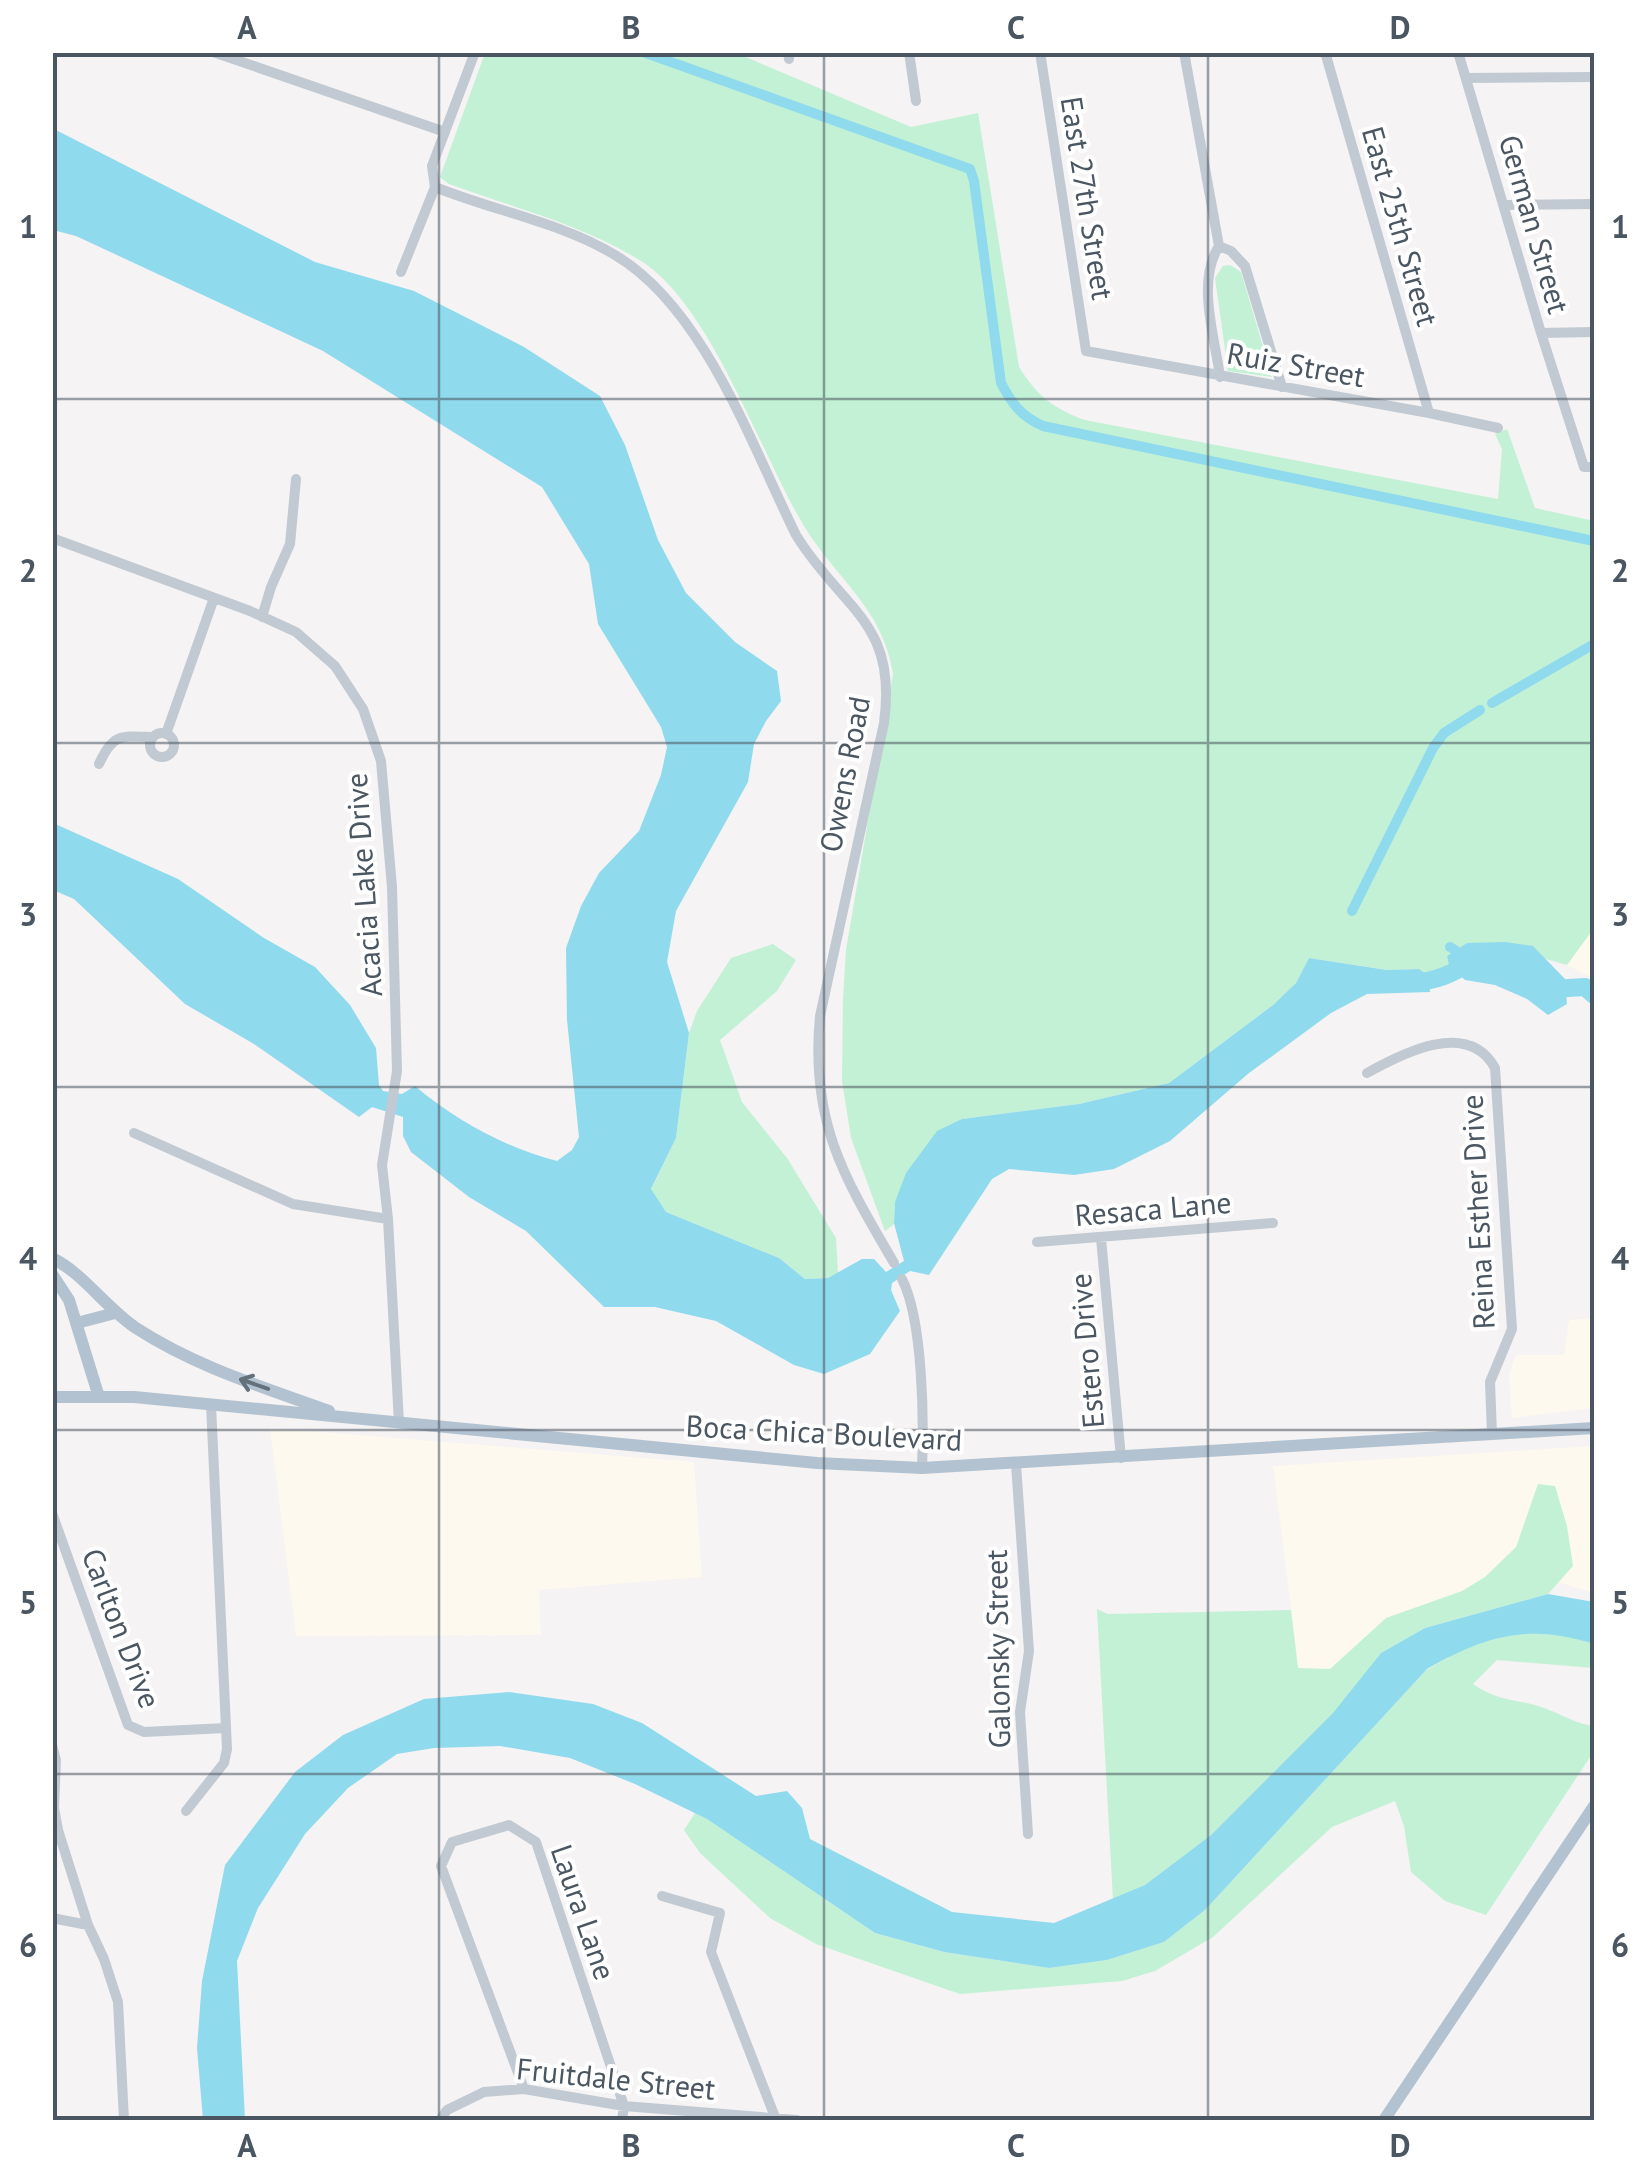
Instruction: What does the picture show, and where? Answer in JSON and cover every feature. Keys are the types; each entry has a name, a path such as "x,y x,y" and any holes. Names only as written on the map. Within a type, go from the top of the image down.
{"main road":[{"path":"52,1258 115,1312 170,1348 220,1373 346,1417"},
{"path":"52,1274 69,1300 99,1396"},
{"path":"77,1324 115,1312"},
{"name":"Boca Chica Boulevard","path":"52,1397 99,1396 211,1404 817,1463 922,1468 1594,1428"},
{"path":"1384,2120 1594,1806"}],"street":[{"path":"213,52 445,132"},
{"path":"401,272 435,187 432,166 475,52"},
{"path":"909,52 916,102"},
{"name":"East 27th Street","path":"1040,52 1086,351"},
{"path":"1184,52 1219,246 1209,261 1207,283 1220,377"},
{"name":"East 25th Street","path":"1325,52 1429,413"},
{"name":"German Street","path":"1458,52 1541,334 1590,467"},
{"path":"1466,78 1594,76"},
{"name":"Owens Road","path":"435,187 582,238 616,255 652,282 674,305 712,363 812,561 866,620 879,642 888,686 884,723 824,998 816,1055 824,1119 838,1161 894,1263"},
{"path":"1504,206 1594,204"},
{"path":"1219,246 1231,251 1245,266 1282,386"},
{"path":"1541,334 1594,332"},
{"name":"Ruiz Street","path":"1086,351 1498,428"},
{"path":"262,617 290,544 296,479"},
{"name":"Acacia Lake Drive","path":"52,538 296,632 335,666 363,709 381,761 392,906 397,1071 382,1165 399,1423"},
{"path":"166,734 214,598"},
{"path":"98,764 116,738 166,734"},
{"path":"153,738 150,746 154,755 168,756 174,744 166,734"},
{"name":"Reina Esther Drive","path":"1367,1073 1416,1049 1462,1043 1476,1046 1494,1068 1512,1328 1490,1382 1492,1434"},
{"path":"134,1134 293,1204 388,1220"},
{"name":"Resaca Lane","path":"1037,1242 1274,1223"},
{"name":"Estero Drive","path":"1101,1238 1121,1458"},
{"path":"902,1279 914,1308 918,1339 922,1468"},
{"path":"186,1811 224,1763 226,1728 211,1404"},
{"name":"Galonsky Street","path":"1016,1464 1029,1651 1020,1712 1028,1834"},
{"name":"Carlton Drive","path":"52,1514 128,1725 144,1732 226,1728"},
{"path":"52,1745 54,1808 88,1925 118,2002 124,2120"},
{"name":"Laura Lane","path":"524,2090 441,1866 452,1842 509,1825 536,1842 624,2106"},
{"path":"662,1896 720,1912 711,1952 775,2118"},
{"path":"52,1918 88,1925"},
{"name":"Fruitdale Street","path":"440,2120 447,2110 484,2092 524,2090 624,2106 796,2120"},
{"path":"622,2120 624,2106"}],"shaded area":[{"path":"1594,928 1594,979 1567,965"},
{"path":"1594,1318 1594,1408 1512,1418 1509,1375 1516,1355 1564,1355 1569,1320"},
{"path":"270,1428 694,1462 702,1577 539,1590 541,1635 296,1636"},
{"path":"1594,1446 1594,1593 1551,1580 1376,1632 1343,1676 1300,1681 1273,1466"}],"green space":[{"path":"485,53 736,53 911,127 978,113 1019,367 1047,400 1085,420 1498,499 1502,449 1495,434 1507,429 1535,508 1594,521 1594,928 1567,965 1535,956 1447,956 1449,966 1428,975 1419,969 1388,970 1309,958 1296,983 1273,1005 1169,1083 1079,1104 962,1119 895,1202 894,1224 885,1231 851,1138 842,1081 846,950 893,674 888,651 869,612 804,526 712,345 666,282 641,261 596,237 449,184 440,177"},
{"path":"1230,265 1241,272 1272,377 1228,371 1215,278 1223,266"},
{"path":"773,944 796,960 777,991 720,1040 742,1102 787,1158 836,1238 838,1273 828,1278 805,1279 779,1258 666,1212 651,1190 676,1138 689,1033 697,1011 731,958"},
{"path":"1538,1484 1555,1486 1573,1566 1548,1594 1425,1628 1381,1653 1334,1713 1211,1835 1145,1885 1113,1900 1097,1609 1108,1614 1291,1610 1298,1668 1330,1669 1386,1618 1462,1591 1485,1577 1516,1547"},
{"path":"1512,1633 1563,1634 1594,1644 1594,1668 1497,1660 1473,1684 1493,1695 1594,1726 1594,1751 1486,1915 1445,1901 1411,1872 1404,1826 1395,1801 1332,1827 1213,1937 1155,1971 1122,1981 960,1994 816,1944 770,1918 700,1853 684,1830 695,1813 707,1819 875,1933 944,1952 1049,1968 1107,1960 1164,1942 1205,1910 1425,1671 1464,1648"}],"water":[{"path":"52,128 315,262 414,291 524,347 600,396 625,445 658,540 686,593 735,642 777,671 781,701 754,744 748,782 676,911 667,962 689,1033 676,1138 651,1189 666,1212 779,1258 805,1279 828,1278 862,1259 874,1259 886,1272 904,1261 894,1223 895,1202 906,1173 937,1131 962,1119 1079,1104 1169,1083 1273,1005 1296,983 1309,958 1387,970 1419,969 1428,975 1430,992 1367,994 1331,1013 1249,1073 1170,1141 1114,1169 1074,1175 1009,1169 992,1179 929,1275 910,1271 892,1283 900,1311 870,1354 824,1374 794,1365 716,1321 655,1307 604,1307 526,1231 469,1197 411,1152 403,1136 403,1117 372,1107 359,1117 254,1044 185,1004 74,899 53,890 53,823 178,879 264,938 315,967 350,1005 376,1048 383,1091 402,1094 415,1086 482,1131 557,1161 572,1150 579,1137 567,1020 566,948 581,906 599,873 639,831 661,775 667,747 661,727 598,624 589,564 542,487 323,351 76,236 53,230"},
{"path":"1467,943 1533,946 1565,979 1567,1004 1548,1015 1527,999 1495,985 1465,980 1449,966 1447,956"},
{"path":"1548,1594 1594,1602 1594,1644 1548,1634 1508,1636 1468,1648 1427,1669 1205,1910 1164,1942 1107,1960 1049,1968 944,1952 875,1933 707,1819 570,1758 500,1746 434,1748 397,1754 348,1788 305,1834 258,1908 237,1961 245,2120 203,2120 197,2048 202,1981 225,1865 295,1772 343,1735 424,1699 509,1692 593,1704 642,1723 756,1796 787,1791 802,1808 810,1839 952,1912 1054,1923 1145,1885 1211,1835 1333,1713 1381,1653 1425,1628"}],"waterway":[{"path":"643,52 970,169 1001,383 1018,409 1035,422 1594,541"},
{"path":"1492,703 1594,644"},
{"path":"1352,911 1433,748 1444,733 1480,710"},
{"path":"1450,947 1455,950"},
{"path":"1408,983 1444,976 1476,958"},
{"path":"1545,985 1551,989 1585,987 1594,995"}]}
